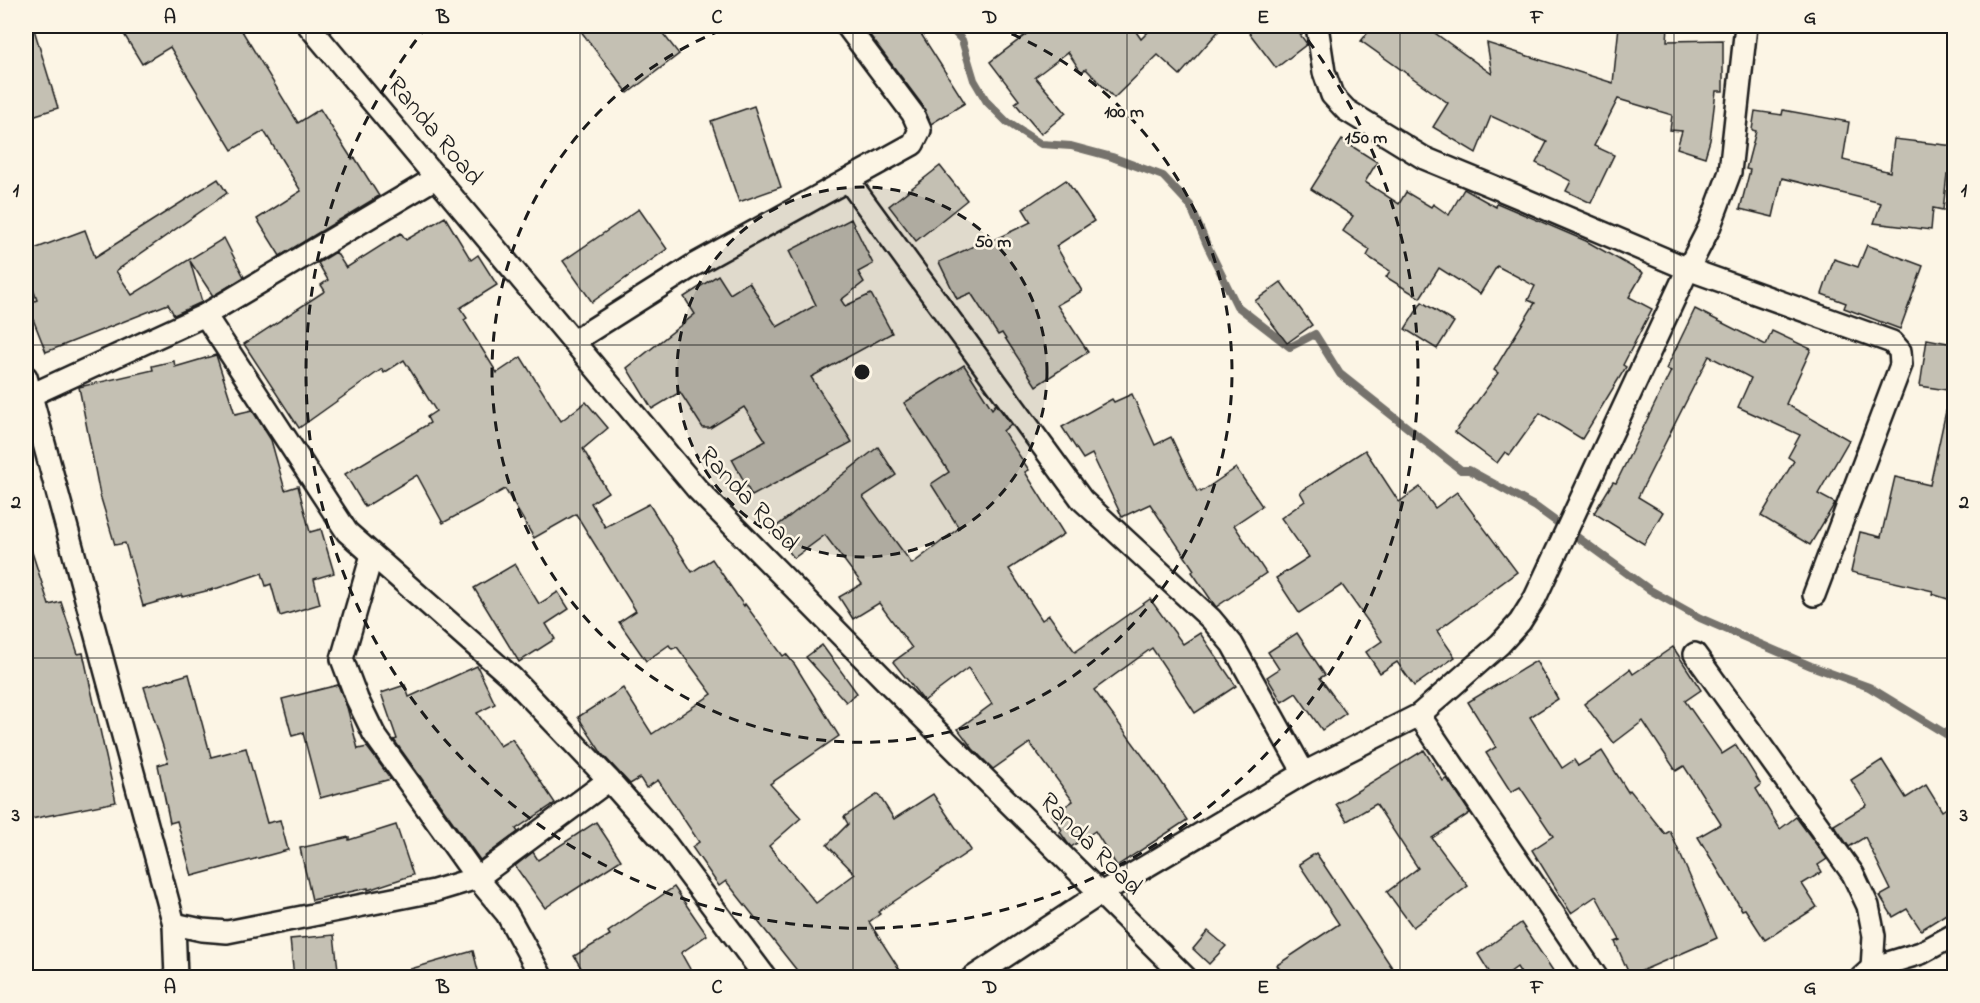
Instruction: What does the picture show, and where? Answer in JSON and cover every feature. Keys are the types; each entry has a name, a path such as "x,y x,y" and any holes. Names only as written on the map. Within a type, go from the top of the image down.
{"street":[{"name":"Randa Road","path":"309,26 697,489 887,682 1186,978"},
{"path":"574,340 694,266 913,144 920,130 913,114 847,26"},
{"path":"1317,26 1324,72 1332,95 1346,110 1424,158 1688,270 1892,342 1900,351 1901,365 1814,595"},
{"path":"972,978 1101,893 1304,773 1419,715 1500,644 1520,622 1535,598 1709,228 1730,171 1746,26"},
{"path":"176,978 174,924 28,386 205,315 437,177"},
{"path":"848,180 1082,500 1211,619 1232,644 1304,773"},
{"path":"205,315 347,532 511,677 609,780 666,844 766,978"},
{"path":"372,555 342,659 357,699 374,734 477,878 507,914 542,978"},
{"path":"1695,654 1852,874 1868,906 1874,936 1867,973"},
{"path":"1419,715 1597,978"},
{"path":"174,924 227,932 434,891 477,878 609,780"},
{"path":"1867,973 1921,953 1954,935"}],"building":[{"path":"26,26 33,26 58,108 26,118"},
{"path":"119,26 239,26 298,123 320,109 379,196 280,256 257,219 301,191 264,131 232,150 170,47 142,64"},
{"path":"577,26 657,26 679,54 628,93"},
{"path":"863,26 916,26 965,103 931,124 923,106"},
{"path":"1037,26 1132,26 1141,39 1154,26 1223,26 1180,75 1158,55 1114,98 1086,69 1081,72 1068,52 1035,77 1066,113 1041,134 1015,103 1019,100 990,62"},
{"path":"1244,26 1294,26 1307,44 1276,68"},
{"path":"1373,26 1425,26 1492,74 1487,43 1613,83 1619,26 1668,26 1667,41 1723,40 1723,91 1716,91 1710,140 1705,157 1677,148 1682,131 1670,130 1672,115 1618,99 1594,146 1614,155 1591,203 1566,191 1571,181 1536,163 1547,142 1491,116 1476,153 1433,127 1448,103 1361,41"},
{"path":"754,106 781,187 739,202 711,121"},
{"path":"1783,110 1849,122 1843,160 1890,172 1894,139 1954,146 1951,175 1947,174 1943,210 1933,208 1931,230 1874,223 1881,203 1782,178 1773,217 1740,209 1750,170 1746,169 1756,131 1752,130 1755,111 1782,115"},
{"path":"1342,140 1377,162 1365,182 1399,204 1406,192 1431,207 1433,204 1449,215 1464,189 1496,207 1497,203 1586,241 1643,273 1629,297 1652,309 1623,365 1626,367 1582,439 1540,413 1510,455 1505,452 1497,463 1455,432 1498,373 1494,370 1535,303 1528,300 1535,286 1497,266 1480,294 1439,268 1420,298 1386,277 1390,271 1367,256 1370,250 1343,231 1353,216 1311,189"},
{"path":"940,166 967,200 916,241 889,206"},
{"path":"218,179 227,193 116,271 132,295 224,238 244,277 213,296 190,261 202,302 174,315 168,304 46,352 27,304 37,300 26,269 26,252 85,230 95,257"},
{"path":"1066,180 1094,221 1056,246 1082,291 1057,305 1088,352 1036,386 1002,333 998,335 971,293 957,299 939,262 978,244 979,247 1031,222 1023,209"},
{"path":"639,209 667,249 592,302 563,261"},
{"path":"445,217 471,260 478,255 497,285 460,308 467,318 464,320 497,373 521,357 561,421 586,402 608,428 583,449 608,492 591,503 605,527 649,504 692,572 712,559 744,606 745,604 783,656 786,654 795,665 839,736 770,784 801,818 769,846 816,903 855,874 827,845 848,824 844,817 878,794 894,819 933,794 971,850 878,912 880,914 869,922 905,978 803,978 726,881 719,886 692,847 699,842 658,780 646,788 640,778 630,784 602,754 578,717 623,688 652,734 712,694 677,647 672,649 669,645 646,661 619,622 636,611 576,514 534,538 505,489 443,523 417,475 365,507 345,474 430,423 427,417 436,411 404,360 384,373 382,369 299,428 244,344 325,291 321,285 328,280 318,263 336,252 346,268 401,233 406,240"},
{"path":"851,219 873,264 858,272 864,282 841,300 845,306 871,294 892,333 811,377 852,442 752,496 732,459 766,441 744,407 710,428 703,428 680,392 652,409 627,368 695,314 684,297 718,275 730,294 749,282 777,327 816,305 789,251"},
{"path":"1867,245 1923,266 1900,329 1844,308 1846,303 1822,294 1834,259 1858,267"},
{"path":"1281,282 1312,325 1287,343 1255,301"},
{"path":"1422,302 1454,322 1437,349 1405,329"},
{"path":"1695,309 1766,345 1772,331 1811,349 1786,404 1849,440 1818,494 1835,503 1810,545 1761,516 1794,461 1788,457 1800,435 1738,407 1751,378 1709,356 1638,497 1663,512 1644,544 1594,513 1613,482 1616,483 1671,371 1666,369"},
{"path":"1927,339 1954,344 1954,391 1920,386"},
{"path":"216,355 235,414 252,410 271,440 285,490 298,486 310,532 321,529 334,573 314,579 320,604 280,616 271,584 266,586 262,573 218,588 143,606 125,543 115,545 100,495 79,387 153,370 152,366 174,361 175,367"},
{"path":"964,365 992,409 996,404 1011,424 1003,431 1029,470 1025,472 1064,534 1009,569 1042,620 1049,615 1075,652 1150,599 1183,644 1200,633 1236,686 1195,713 1152,648 1094,690 1187,820 1117,866 1095,831 1071,847 1067,842 1052,815 1073,801 1030,743 993,769 973,749 958,729 992,704 968,668 924,701 893,662 912,648 879,603 853,619 839,597 862,584 825,535 794,558 772,530 878,447 896,475 863,497 912,564 959,528 931,484 949,472 904,403"},
{"path":"1132,394 1155,445 1171,437 1197,492 1200,490 1201,492 1236,468 1262,506 1234,525 1266,573 1216,607 1150,504 1122,517 1092,454 1083,459 1062,427 1112,399 1114,402"},
{"path":"1946,411 1954,412 1954,601 1932,594 1933,591 1851,572 1860,532 1881,537 1895,477 1930,485"},
{"path":"1365,450 1399,502 1420,487 1435,508 1457,492 1517,572 1437,631 1455,657 1414,686 1397,662 1380,673 1366,652 1382,641 1342,585 1299,613 1276,578 1309,557 1281,518 1305,501 1300,492"},
{"path":"30,546 49,605 61,602 78,654 83,653 116,802 26,820 26,547"},
{"path":"515,564 539,604 558,592 569,609 546,624 555,639 519,662 474,588"},
{"path":"1297,633 1325,675 1320,678 1346,713 1322,730 1296,693 1282,702 1267,677 1279,669 1268,652"},
{"path":"822,645 857,693 846,702 806,657"},
{"path":"1673,647 1701,690 1685,701 1722,754 1736,745 1761,785 1756,789 1780,829 1796,817 1827,859 1818,865 1822,872 1802,884 1817,907 1765,940 1745,909 1742,910 1698,837 1721,824 1684,766 1676,771 1643,721 1614,743 1584,704 1630,669 1633,674"},
{"path":"1536,661 1558,699 1530,717 1562,768 1574,760 1578,766 1602,751 1628,792 1630,790 1665,834 1670,831 1717,938 1630,976 1615,942 1620,940 1596,896 1571,913 1532,850 1553,836 1520,787 1511,792 1486,753 1496,747 1468,702"},
{"path":"477,666 495,704 477,713 500,746 512,739 555,803 516,829 518,832 480,860 394,740 397,739 381,693 405,685 409,697"},
{"path":"189,674 211,757 246,748 267,823 280,820 288,850 192,876 177,821 170,823 158,765 168,762 144,687"},
{"path":"338,685 347,707 358,749 367,747 391,779 320,798 303,733 292,736 282,699"},
{"path":"1424,750 1443,781 1447,778 1470,813 1432,838 1468,886 1413,927 1387,892 1418,868 1376,804 1347,821 1336,804"},
{"path":"1882,760 1906,798 1926,785 1942,811 1954,803 1954,909 1921,930 1907,909 1893,917 1880,896 1891,890 1865,837 1849,847 1834,825 1867,805 1851,780"},
{"path":"596,822 621,860 545,908 515,866 533,852 538,860"},
{"path":"396,825 413,875 368,890 368,888 312,900 300,848 349,837 349,840"},
{"path":"1316,853 1399,978 1285,978 1277,965 1339,924 1299,864"},
{"path":"674,887 707,935 681,953 695,978 587,978 574,956 610,935 608,932"},
{"path":"1521,923 1558,978 1524,978 1517,967 1502,978 1493,978 1478,954"},
{"path":"1208,931 1226,946 1209,964 1193,949"},
{"path":"334,935 339,978 294,978 290,939"},
{"path":"473,951 480,978 401,978 400,972"}],"waterway":[{"path":"949,26 962,40 974,80 987,102 1007,122 1041,144 1071,146 1112,157 1163,176 1190,205 1237,306 1290,347 1315,334 1340,374 1461,470 1469,470 1536,507 1650,590 1700,618 1811,666 1869,687 1954,739"}]}
